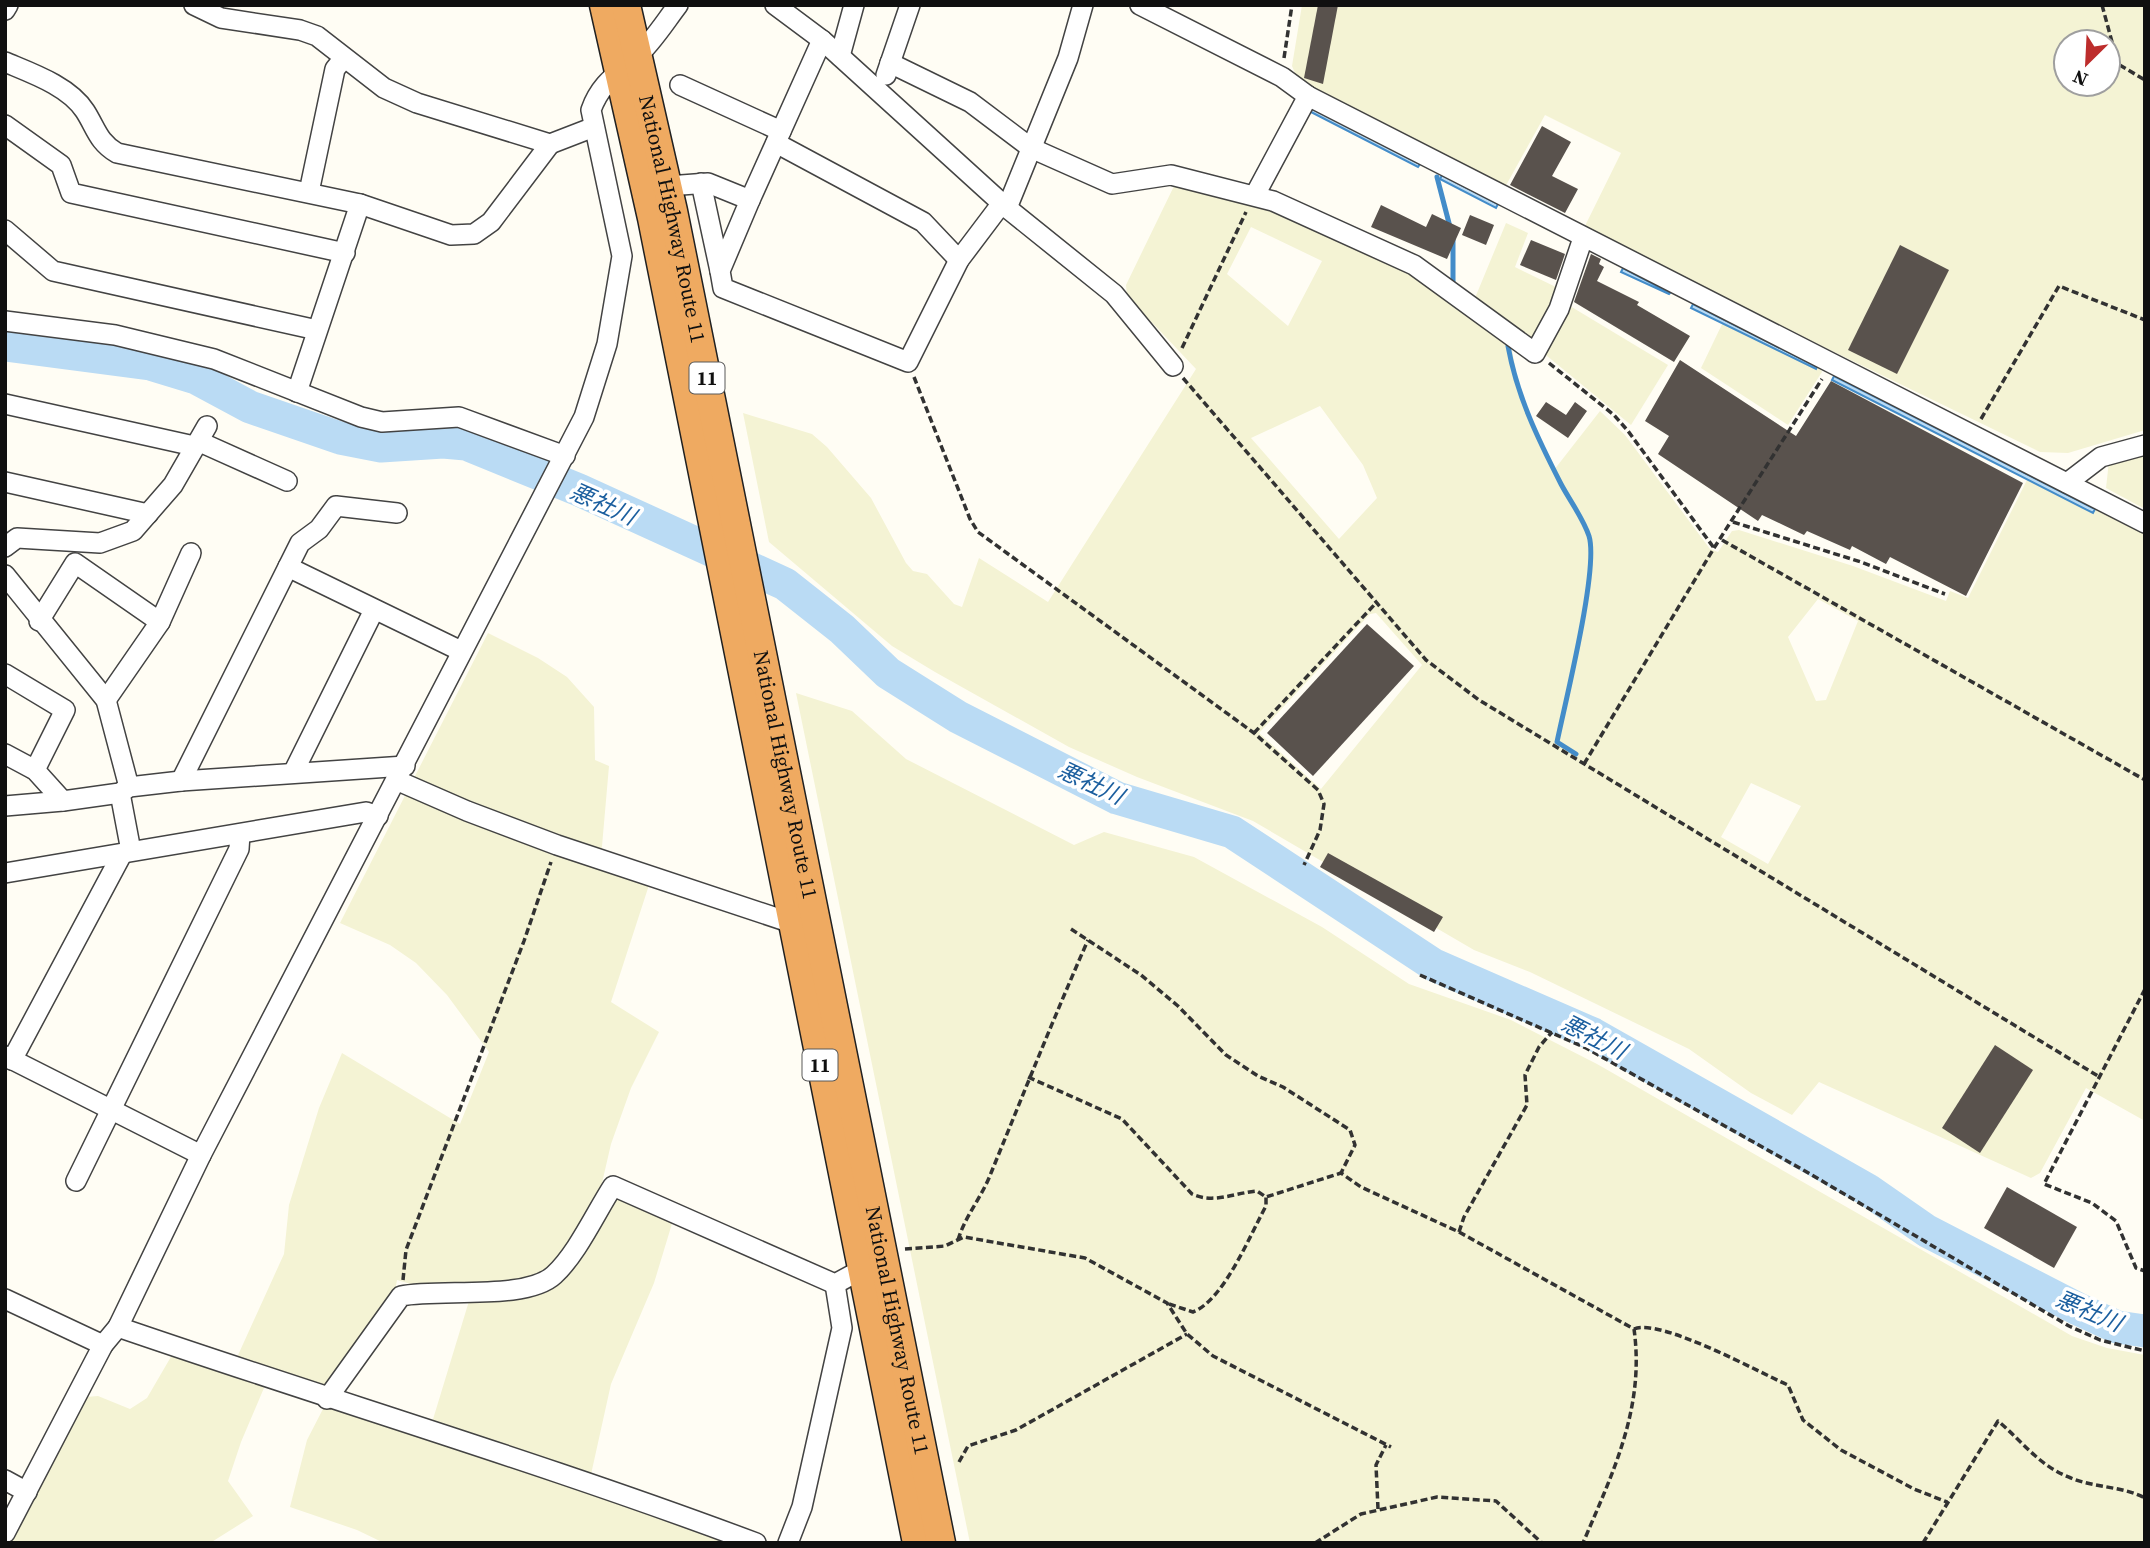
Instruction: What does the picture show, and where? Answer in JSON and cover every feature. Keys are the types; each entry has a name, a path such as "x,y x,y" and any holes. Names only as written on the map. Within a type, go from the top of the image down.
{"highway":[{"name":"National Highway Route 11","path":"604,5 627,63 668,186 741,546 737,591"},
{"name":"National Highway Route 11","path":"626,5 627,63 652,218 714,536 737,591 873,1264 941,1543"},
{"name":"National Highway Route 11","path":"873,1264 917,1543"}],"street":[{"path":"5,10 8,5"},
{"path":"194,5 221,18 300,30 317,36 384,88 417,103 550,144"},
{"path":"5,1533 103,1345 118,1326 201,1155 584,417 607,344 622,256 591,110 596,95 678,5"},
{"path":"775,5 822,40 1004,205 1114,294 1173,366"},
{"path":"840,56 854,5"},
{"path":"880,92 910,5"},
{"path":"701,183 723,288 908,362 959,260 1004,205 1031,149 1068,58 1083,5"},
{"path":"1140,5 1282,77 1308,96 1583,238 2145,523"},
{"path":"720,271 822,40"},
{"path":"309,192 335,69 344,58"},
{"path":"5,62 37,76 74,99 84,110 97,137 117,153 360,204 450,235 474,234 491,222 550,144 594,127"},
{"path":"890,63 970,102 1031,149 1112,184 1171,175 1255,195 1414,265 1535,353 1559,309 1583,238"},
{"path":"680,85 778,137 923,222 959,260"},
{"path":"1255,195 1308,96"},
{"path":"5,125 61,165 71,193 345,253"},
{"path":"668,186 708,183 750,200"},
{"path":"297,392 360,204"},
{"path":"5,230 53,271 317,330"},
{"path":"5,321 127,338 214,359 382,422 458,417 561,463"},
{"path":"5,404 200,438 287,481"},
{"path":"5,547 17,538 100,543 133,531 173,485 200,438"},
{"path":"2067,482 2101,457 2145,444"},
{"path":"5,482 148,514"},
{"path":"181,781 300,543 318,529 336,506 397,513"},
{"path":"106,700 160,622 191,552"},
{"path":"39,621 75,563 160,622"},
{"path":"288,567 461,651"},
{"path":"5,575 39,621 106,700 125,790 127,853 9,1058 201,1155"},
{"path":"293,773 374,610"},
{"path":"5,674 65,710 35,770"},
{"path":"5,754 35,770 63,801"},
{"path":"5,806 63,801 181,781 293,773 401,773 467,811 557,845 805,928"},
{"path":"5,873 366,812 379,816"},
{"path":"76,1181 109,1108 239,849 240,834"},
{"path":"327,1399 401,1296 424,1291 500,1292 541,1284 562,1266 613,1186 835,1284"},
{"path":"835,1284 873,1264"},
{"path":"789,1543 802,1507 842,1328 835,1284"},
{"path":"5,1300 103,1345"},
{"path":"118,1326 327,1399 648,1503 755,1543"},
{"path":"5,1480 27,1492"}],"path":[{"path":"1282,77 1292,5"},
{"path":"2102,5 2118,65 2145,80"},
{"path":"1255,195 1173,366 1426,660 1479,700 2098,1076"},
{"path":"1972,435 2059,286 2145,320"},
{"path":"1535,353 1614,415 1714,548"},
{"path":"908,362 970,519 978,532 1254,733 1322,797 1320,831 1304,865"},
{"path":"1584,764 1714,548 1722,540 1831,365"},
{"path":"1733,522 1861,562 1945,594"},
{"path":"1722,540 2145,780"},
{"path":"1254,733 1376,603"},
{"path":"401,1296 406,1250 524,942 557,845"},
{"path":"1071,929 1140,975 1178,1006 1226,1055 1258,1076 1283,1087 1350,1130 1355,1145 1341,1173 1266,1197"},
{"path":"958,1240 964,1222 972,1213 990,1177 1028,1077 1088,940"},
{"path":"1420,975 1552,1032 1805,1171 2068,1326 2100,1340 2145,1351"},
{"path":"2145,989 2044,1184 2092,1203 2116,1221 2136,1268 2145,1271"},
{"path":"1459,1232 1464,1217 1527,1105 1525,1075 1539,1047 1552,1032"},
{"path":"1028,1077 1122,1119 1192,1194 1213,1199 1257,1191 1266,1197"},
{"path":"1341,1173 1361,1187 1459,1232 1634,1329 1649,1326 1674,1333 1788,1385 1803,1420 1841,1450 1914,1489 1947,1502"},
{"path":"873,1264 910,1247 945,1246 958,1240 975,1238 1085,1258 1167,1303 1193,1312 1207,1304 1218,1291 1266,1206 1266,1197"},
{"path":"1167,1303 1187,1334 1213,1356 1391,1447"},
{"path":"1583,1543 1625,1444 1638,1357 1634,1329"},
{"path":"959,1462 968,1446 1016,1430 1187,1334"},
{"path":"1923,1543 1998,1421 2036,1460 2052,1469 2077,1480 2145,1498"},
{"path":"1378,1509 1376,1465 1385,1445"},
{"path":"1315,1543 1361,1514 1437,1497 1496,1502 1542,1543"}],"green space":[{"path":"1302,5 2145,5 2145,430 2068,453 2040,452 1583,230 1621,153 1545,115 1504,189 1298,80 1292,66"},
{"path":"1176,182 1236,194 1413,271 1511,344 1521,401 1554,470 1600,411 1625,435 1710,549 1718,552 1732,531 1739,530 1853,566 1946,601 1950,591 1968,598 2030,474 2145,533 2145,1121 2086,1088 2040,1173 2031,1178 1819,1082 1792,1115 1751,1093 1689,1049 1530,972 1474,950 1253,821 1137,777 1069,747 935,672 892,646 769,542 743,413 812,434 827,447 871,498 906,563 913,571 927,574 954,604 962,607 979,558 1048,602 1196,369 1127,296 1126,285","holes":["1251,227 1322,261 1288,326 1227,274","1320,406 1363,465 1377,498 1339,539 1251,438","1818,599 1858,621 1826,700 1816,701 1788,637","1376,613 1422,665 1321,789 1259,733 1370,614","1751,783 1801,806 1768,864 1721,837"]},
{"path":"1506,223 1528,233 1515,267 1562,290 1535,347 1475,298"},
{"path":"1565,303 1668,365 1631,425 1541,351"},
{"path":"1725,318 1820,366 1822,372 1788,425 1701,368"},
{"path":"2145,452 2145,509 2106,488 2109,461"},
{"path":"488,633 538,658 567,677 594,707 595,760 609,766 600,869 649,885 611,1002 659,1032 631,1088 611,1144 602,1183 674,1217 654,1283 611,1384 588,1488 736,1543 384,1543 357,1530 290,1507 307,1440 324,1407 427,1439 469,1301 397,1280 394,1297 330,1384 323,1386 272,1369 241,1442 228,1481 253,1516 210,1543 10,1543 86,1397 98,1396 130,1409 147,1398 172,1355 229,1375 284,1254 289,1205 319,1108 342,1053 460,1124 489,1052 447,995 416,963 390,945 340,923"},
{"path":"796,693 852,711 906,759 1074,845 1104,832 1194,857 1322,927 1409,984 1511,1020 1597,1064 2072,1336 2107,1348 2145,1355 2145,1543 970,1543"}],"water":[{"path":"1311,107 1420,164 1418,167 1309,111"},
{"path":"1442,175 1498,204 1496,208 1440,179"},
{"path":"1623,268 1670,293 1621,272"},
{"path":"1693,304 1817,367 1816,369 1691,308"},
{"path":"1834,376 2095,509 2093,513 1832,380"}],"building":[{"path":"1318,5 1338,5 1323,84 1304,78"},
{"path":"1542,126 1571,142 1552,176 1578,189 1565,213 1510,185"},
{"path":"1381,205 1426,227 1432,214 1461,228 1447,259 1371,227"},
{"path":"1470,215 1494,225 1486,245 1462,235"},
{"path":"1531,240 1565,254 1556,280 1520,265"},
{"path":"1900,245 1949,270 1897,374 1848,350"},
{"path":"1591,254 1601,259 1599,264 1604,267 1597,281 1639,302 1637,305 1690,336 1674,362 1574,302"},
{"path":"1680,360 1796,436 1831,381 2023,483 1966,596 1890,557 1886,564 1852,546 1850,550 1807,531 1804,535 1762,515 1758,521 1658,454 1669,436 1645,421"},
{"path":"1546,402 1566,415 1575,402 1587,411 1568,438 1536,416"},
{"path":"1367,624 1414,666 1313,776 1267,733"},
{"path":"1328,853 1443,917 1434,932 1320,867"},
{"path":"1995,1045 2033,1070 1980,1153 1942,1128"},
{"path":"2007,1187 2077,1227 2054,1268 1984,1228"}],"waterway":[{"path":"1437,177 1450,227"},
{"path":"1453,240 1453,283"},
{"name":"悪社川","path":"5,345 150,364 196,378 250,407 340,438 381,446 443,442 466,444 579,490 785,584 842,629 888,673 958,717 1117,798 1232,832 1434,965 1593,1034 1868,1190 1927,1231 2117,1327 2145,1331"},
{"path":"1508,346 1529,417 1589,536 1591,552 1585,605 1557,742 1576,754"}]}
